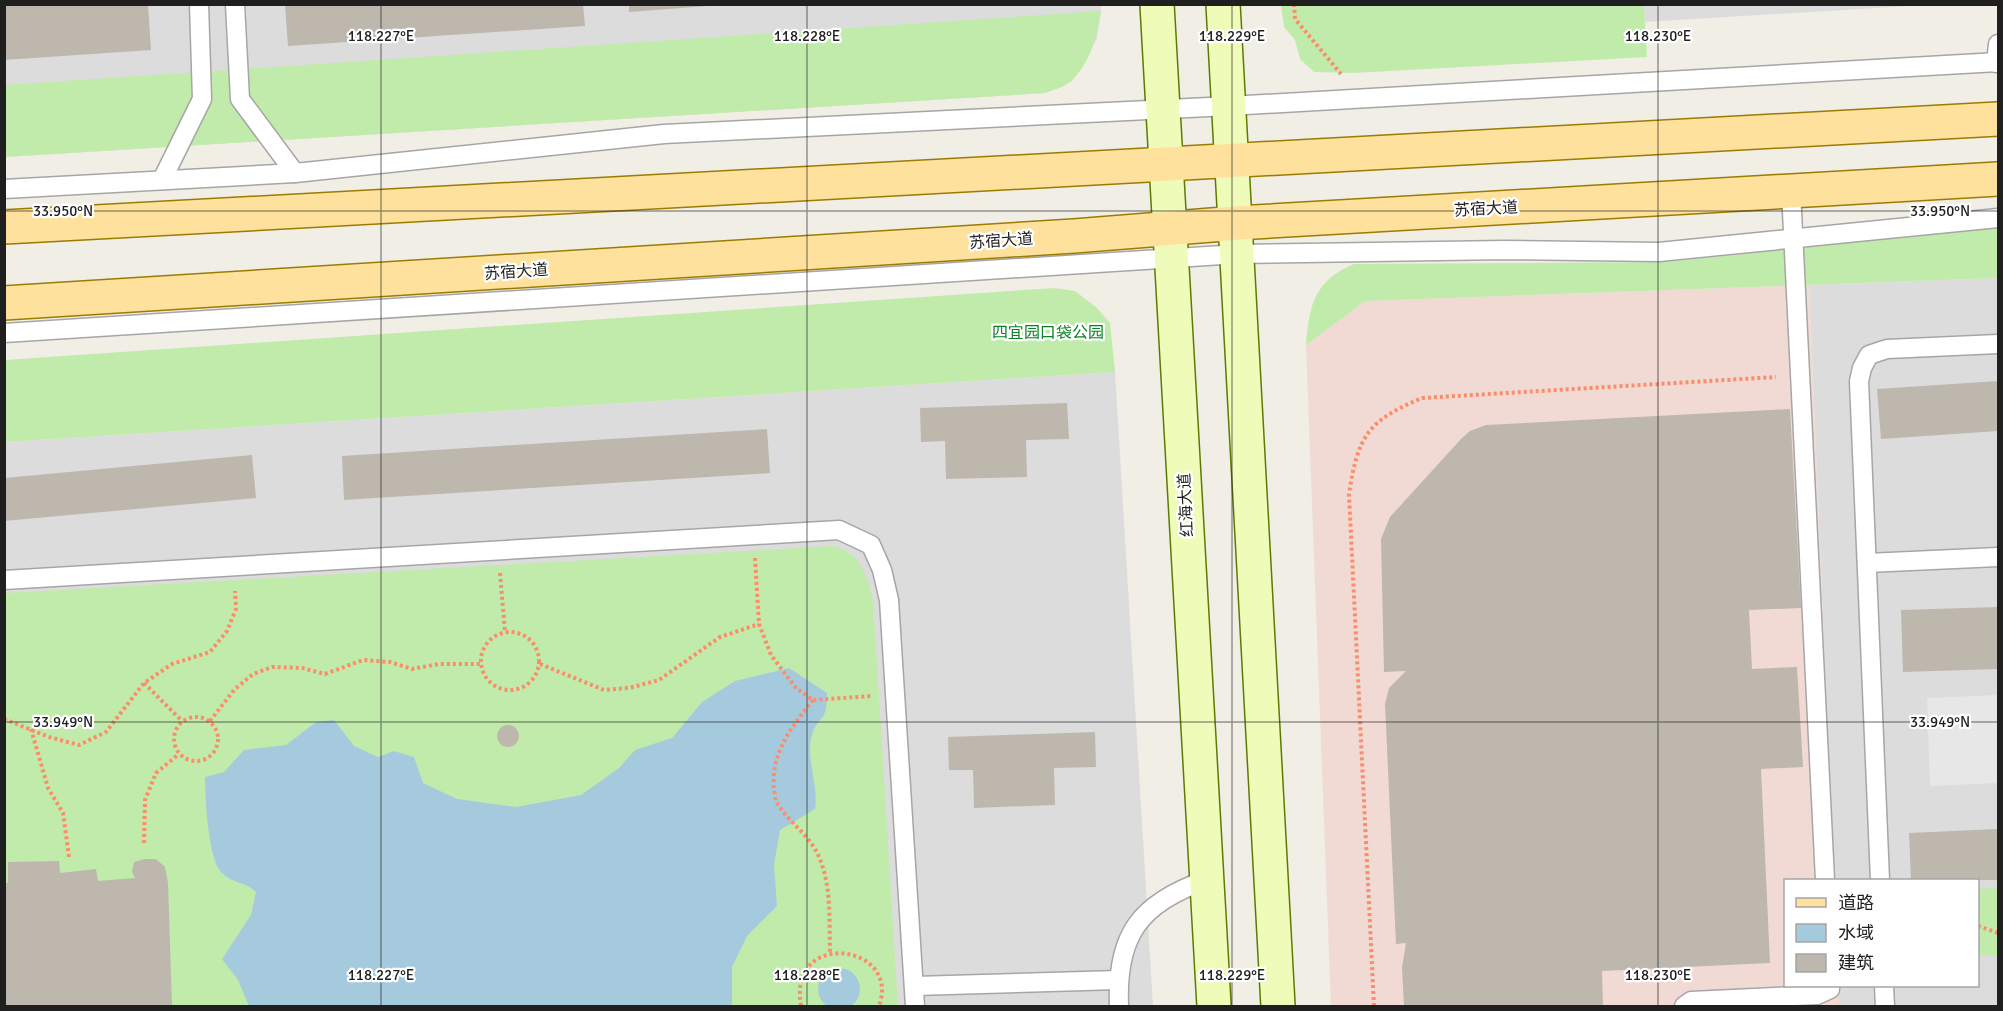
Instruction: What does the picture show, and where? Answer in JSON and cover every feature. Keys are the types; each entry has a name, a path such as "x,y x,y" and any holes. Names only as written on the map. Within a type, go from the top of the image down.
{"main road":[{"name":"红海大道","path":"1157,4 1214,1006"},
{"path":"1223,4 1238,239 1278,1006"},
{"path":"4,227 1165,162 1998,119"},
{"name":"苏宿大道","path":"4,303 1238,239 1791,191 1998,179"}],"lane":[{"path":"162,180 202,99 199,4"},
{"path":"235,4 240,99 295,173"},
{"path":"4,189 295,173 664,134 1163,110 1997,62 1998,44"},
{"path":"1791,191 1824,879"},
{"path":"1238,239 1506,250 1659,252 1998,218"},
{"path":"4,333 1171,243"},
{"path":"1880,879 1859,381 1862,368 1869,355 1887,349 1998,344"},
{"path":"4,580 755,533 839,530 870,545 882,570 889,600 915,1006"},
{"path":"1866,563 1998,557"},
{"path":"1119,1006 1118,980 1128,939 1147,911 1175,891 1206,880"},
{"path":"914,986 1118,980"},
{"path":"1684,1006 1691,1001 1817,995 1830,987"},
{"path":"1884,987 1885,1006"}],"path":[{"path":"1294,4 1295,19 1361,99"},
{"path":"1374,1006 1349,494 1353,467 1361,444 1371,427 1384,416 1422,398 1800,376"},
{"path":"755,533 755,580 759,624 771,655 796,688 813,700 895,694"},
{"path":"498,549 505,632"},
{"path":"4,719 49,737 79,745 106,732 144,683 172,664 210,652 221,638 236,609 235,566"},
{"path":"540,664 604,690 629,688 659,680 720,637 759,624"},
{"path":"505,632 520,633 529,638 536,646 540,664 532,681 515,690 506,690 489,681 481,664 486,645 492,637 505,632"},
{"path":"210,721 234,690 253,674 272,667 302,668 325,674 363,660 390,662 412,669 439,664 481,664"},
{"path":"144,683 182,721"},
{"path":"813,700 792,726 779,752 772,774 776,802 803,831 819,857 828,886 831,953"},
{"path":"196,717 210,721 218,734 219,741 212,754 206,759 192,761 179,754 173,741 182,721 196,717"},
{"path":"31,728 48,788 63,813 69,857"},
{"path":"144,843 145,800 156,773 179,754"},
{"path":"1979,927 1998,933"},
{"path":"801,1006 799,993 804,974 818,959 831,953 851,954 869,963 882,987 879,1006"}],"shaded area":[{"path":"1644,4 1925,5 1645,22"},
{"path":"5,5 1101,5 1101,11 1097,38 1085,62 1071,82 1045,93 5,157"},
{"path":"1998,278 1998,1006 1839,1006 1839,987 1979,987 1979,879 1834,879 1809,285"},
{"path":"1809,285 1834,879 1784,879 1784,987 1839,987 1839,1006 1331,1006 1306,345 1365,301"},
{"path":"1115,372 1153,1006 5,1006 5,442"},
{"path":"1998,695 1998,783 1930,786 1927,698"}],"green space":[{"path":"1281,5 1644,5 1647,57 1353,73 1314,72 1300,59 1295,40 1284,27"},
{"path":"1101,11 1095,39 1088,58 1078,74 1068,83 1045,93 5,157 5,85"},
{"path":"1998,227 1998,278 1365,301 1306,345 1309,318 1316,296 1330,278 1354,264 1665,262"},
{"name":"四宜园口袋公园","path":"1054,288 1075,291 1097,308 1110,323 1115,372 5,442 5,360"},
{"path":"831,546 847,552 859,563 873,599 898,1006 5,1006 5,593"},
{"path":"1998,888 1998,955 1979,956 1979,889"}],"water":[{"path":"789,668 827,693 826,710 815,728 810,743 815,809 780,830 774,865 777,906 747,936 732,967 732,1006 249,1006 238,980 222,959 251,915 256,892 225,876 217,865 208,827 205,777 224,772 244,750 286,745 316,722 334,720 354,746 378,757 394,751 414,757 423,783 457,799 516,807 581,795 619,768 635,750 672,738 702,702 735,681"},
{"path":"839,968 854,974 860,989 854,1004 839,1010 824,1004 818,989 824,974"}],"building":[{"path":"4,4 148,4 151,50 4,60"},
{"path":"285,5 583,5 585,26 288,46"},
{"path":"629,5 708,5 708,6 629,12"},
{"path":"1998,381 1998,431 1881,439 1877,389"},
{"path":"1067,403 1069,439 1026,440 1027,477 946,479 945,441 921,442 920,408"},
{"path":"1790,409 1801,608 1749,610 1752,669 1797,667 1803,767 1761,769 1770,963 1602,971 1603,1006 1404,1006 1402,968 1406,943 1396,944 1385,704 1389,688 1406,671 1384,672 1381,539 1390,517 1461,439 1470,431 1486,425"},
{"path":"767,429 770,473 344,500 342,456"},
{"path":"252,455 256,498 4,521 4,478"},
{"path":"1998,607 1998,669 1903,672 1901,610"},
{"path":"508,725 516,728 519,736 516,744 508,747 500,744 497,736 500,728"},
{"path":"1095,732 1096,767 1054,768 1055,805 974,808 973,770 949,770 948,737"},
{"path":"1998,829 1998,880 1911,879 1909,833"},
{"path":"156,859 165,867 168,883 172,1006 4,1006 4,883 8,883 8,862 59,861 60,873 96,869 98,881 135,878 132,872 134,862"}]}
